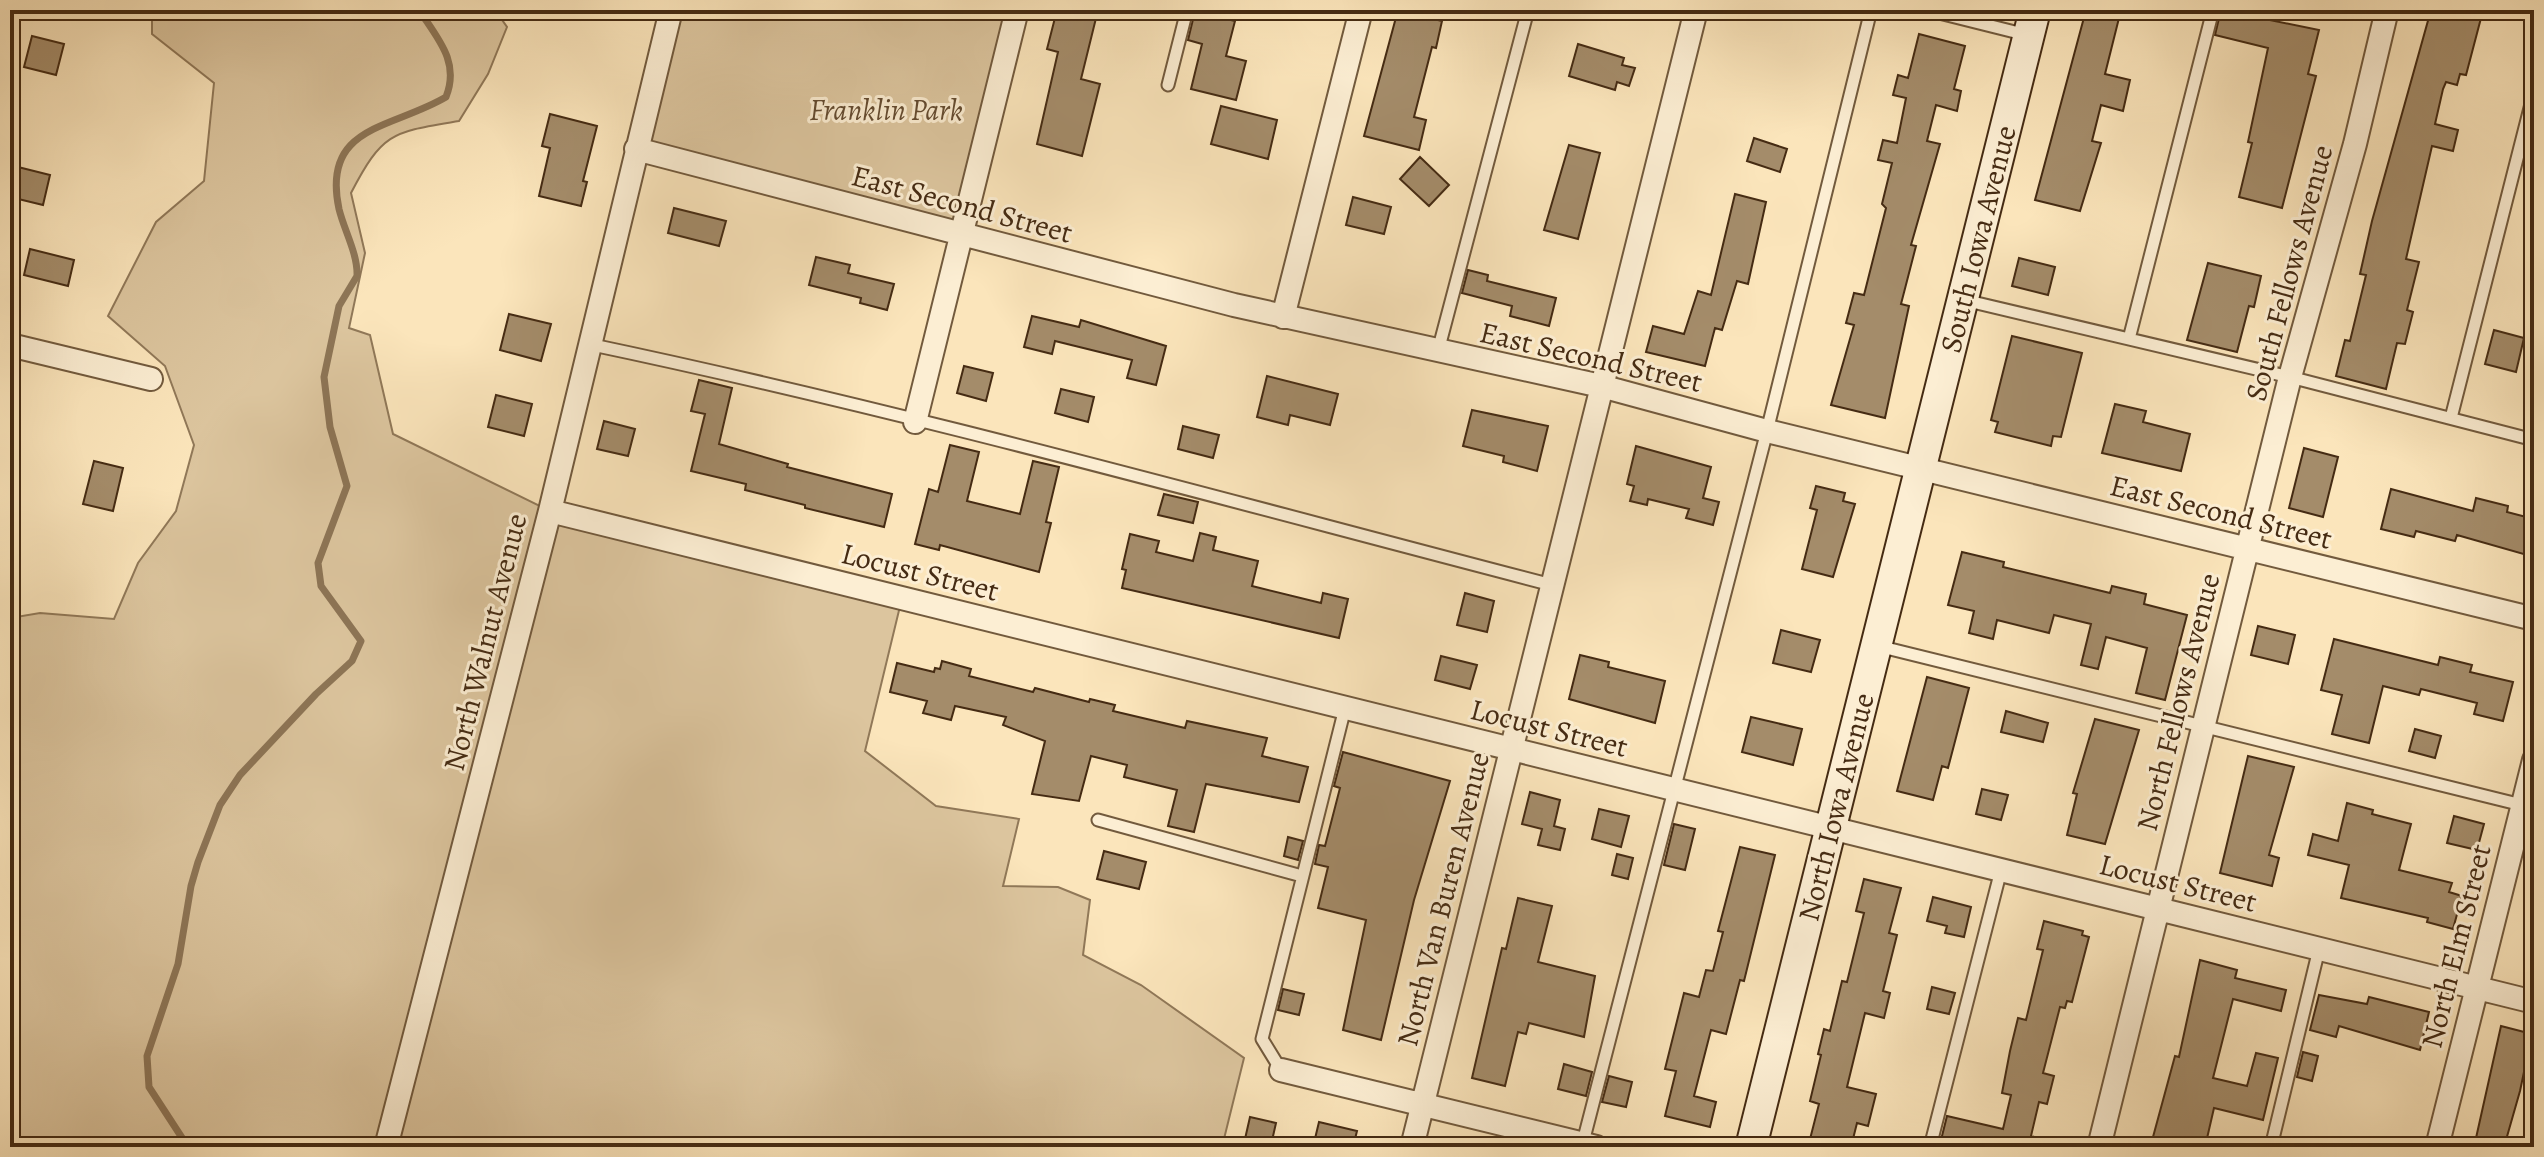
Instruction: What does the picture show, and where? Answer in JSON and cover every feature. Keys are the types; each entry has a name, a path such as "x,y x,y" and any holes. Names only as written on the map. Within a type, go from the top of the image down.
{"main road":[{"name":"South Iowa Avenue","path":"1921,467 2032,22"},
{"name":"North Iowa Avenue","path":"1751,1147 1921,467"}],"street":[{"name":"North Walnut Avenue","path":"386,1147 550,511 671,10"},
{"path":"915,422 1017,10"},
{"path":"1283,317 1361,10"},
{"name":"North Van Buren Avenue","path":"1412,1147 1696,10"},
{"name":"South Fellows Avenue","path":"2247,551 2290,377 2355,144 2387,10"},
{"name":"East Second Street","path":"636,149 1283,317 1601,386 1767,431 1921,467 2247,551 2534,619"},
{"path":"10,345 151,379"},
{"name":"Locust Street","path":"550,511 2534,1002"},
{"name":"North Fellows Avenue","path":"2099,1147 2247,551"},
{"name":"North Elm Street","path":"2437,1147 2528,806 2534,760"},
{"path":"1281,1070 1587,1146"}],"lane":[{"path":"1168,85 1187,10"},
{"path":"1438,351 1528,10"},
{"path":"1587,1146 1871,10"},
{"path":"1927,10 2032,22"},
{"path":"2129,339 2213,10"},
{"path":"2451,418 2534,92"},
{"path":"1963,300 2290,377 2534,440"},
{"path":"588,344 915,422 1552,585"},
{"path":"1877,646 2528,806"},
{"path":"1281,1070 1262,1039 1345,708"},
{"path":"1098,820 1302,876"},
{"path":"1930,1147 2001,870"},
{"path":"2271,1147 2319,949"}],"green space":[{"path":"152,10 495,10 507,27 488,74 459,121 419,128 392,138 372,157 351,193 365,253 349,328 370,335 393,434 550,511 902,598 865,751 936,806 1019,819 1003,886 1058,887 1090,900 1083,955 1141,985 1244,1058 1222,1147 10,1147 10,618 40,613 114,619 138,563 176,511 194,445 165,366 108,316 156,222 204,181 214,83 152,34"},
{"name":"Franklin Park","path":"671,10 1017,10 961,235 636,149"}],"building":[{"path":"1057,10 1098,10 1081,79 1100,84 1082,156 1037,144 1058,52 1047,49"},
{"path":"1398,10 1442,21 1414,117 1426,120 1419,150 1364,136"},
{"path":"2086,10 2121,10 2105,74 2130,80 2123,111 2101,105 2092,141 2101,143 2080,211 2035,200"},
{"path":"2221,10 2319,30 2308,74 2316,76 2282,208 2239,197 2252,143 2248,142 2268,48 2215,35"},
{"path":"2431,10 2481,18 2466,75 2460,74 2457,85 2446,82 2443,89 2435,124 2458,130 2453,151 2432,146 2406,259 2419,262 2407,310 2413,312 2405,344 2397,343 2386,389 2336,376 2345,340 2350,341 2366,275 2360,274 2372,221"},
{"path":"1195,11 1235,21 1226,56 1246,61 1236,100 1191,89 1202,44 1188,40"},
{"path":"1919,34 1965,46 1954,89 1961,91 1957,111 1936,105 1927,141 1940,144 1911,245 1916,246 1901,304 1909,306 1885,418 1831,405 1854,325 1846,323 1854,293 1864,295 1886,208 1882,204 1892,163 1878,160 1883,140 1897,143 1906,98 1893,95 1898,75 1908,78"},
{"path":"32,36 64,44 56,75 24,67"},
{"path":"1578,44 1624,58 1622,65 1635,68 1629,86 1617,82 1615,90 1569,76"},
{"path":"1221,106 1277,120 1268,159 1211,144"},
{"path":"550,114 597,126 583,181 587,182 581,206 539,196 550,148 542,146"},
{"path":"1754,138 1787,149 1780,172 1747,161"},
{"path":"1569,145 1600,153 1578,239 1544,230"},
{"path":"1420,157 1449,185 1429,206 1400,179"},
{"path":"14,166 50,175 43,205 10,197"},
{"path":"1735,194 1766,202 1748,284 1737,281 1722,330 1715,328 1705,366 1646,352 1653,326 1684,334 1698,291 1711,295"},
{"path":"1353,197 1391,207 1384,234 1346,225"},
{"path":"674,208 726,221 719,246 668,233"},
{"path":"30,249 74,260 68,286 24,275"},
{"path":"816,257 850,265 848,273 894,284 887,310 860,303 861,298 809,285"},
{"path":"2019,258 2055,267 2048,295 2012,286"},
{"path":"2208,263 2261,276 2254,307 2249,306 2237,352 2187,340"},
{"path":"1468,270 1488,275 1487,281 1556,298 1549,326 1510,316 1512,306 1462,293"},
{"path":"509,314 551,324 541,361 500,350"},
{"path":"1032,316 1079,327 1081,320 1166,346 1156,385 1127,378 1132,360 1055,341 1052,354 1024,347"},
{"path":"2494,330 2524,338 2516,372 2485,364"},
{"path":"2012,336 2082,353 2061,437 2053,436 2051,446 1995,432 1998,422 1991,420"},
{"path":"964,366 993,373 986,401 957,393"},
{"path":"1267,376 1338,394 1330,425 1290,415 1288,425 1257,417"},
{"path":"699,380 732,388 719,444 788,464 787,467 892,494 884,527 805,508 805,505 745,490 746,484 691,471 705,414 691,411"},
{"path":"1061,389 1094,397 1088,422 1055,413"},
{"path":"496,395 532,404 524,436 488,427"},
{"path":"2115,404 2146,411 2143,422 2190,434 2181,471 2102,453"},
{"path":"1472,410 1548,426 1537,471 1503,462 1504,456 1463,446"},
{"path":"604,421 635,429 628,456 597,449"},
{"path":"1183,426 1219,435 1213,458 1178,449"},
{"path":"950,445 979,452 967,501 1020,514 1033,461 1059,467 1046,522 1051,523 1039,572 940,545 939,550 915,544 929,489 938,492"},
{"path":"1636,446 1711,467 1703,498 1719,502 1713,525 1686,518 1689,509 1648,499 1647,505 1630,501 1634,486 1627,484"},
{"path":"2304,448 2338,457 2323,517 2289,508"},
{"path":"94,461 123,468 113,511 83,504"},
{"path":"1816,486 1845,493 1843,501 1855,504 1833,577 1802,569 1817,510 1810,508"},
{"path":"2391,489 2473,511 2476,498 2508,506 2507,512 2534,519 2534,557 2457,535 2455,541 2416,531 2414,537 2381,529"},
{"path":"1164,494 1198,502 1193,523 1158,515"},
{"path":"1200,533 1216,537 1213,550 1258,561 1252,586 1321,603 1323,593 1348,599 1339,638 1122,588 1126,570 1122,569 1130,534 1159,541 1156,552 1193,561"},
{"path":"1962,552 2004,562 2003,567 2110,593 2112,586 2146,594 2144,604 2187,615 2165,700 2136,693 2147,648 2106,637 2098,669 2081,665 2091,624 2054,615 2049,633 1997,620 1993,639 1969,633 1974,611 1948,605"},
{"path":"1465,593 1494,601 1487,632 1457,625"},
{"path":"2258,626 2295,635 2288,664 2251,655"},
{"path":"1781,630 1820,640 1811,672 1773,663"},
{"path":"2334,639 2438,665 2440,657 2472,665 2470,672 2513,682 2503,721 2474,714 2477,703 2421,689 2419,695 2383,686 2369,743 2332,734 2342,695 2321,690"},
{"path":"1580,655 1609,662 1608,667 1665,681 1655,723 1569,699"},
{"path":"1441,656 1477,665 1470,689 1435,680"},
{"path":"942,661 971,669 969,676 1033,692 1035,688 1089,702 1090,699 1115,705 1113,711 1185,728 1187,721 1267,738 1262,756 1308,767 1299,802 1206,784 1194,832 1168,826 1177,790 1124,777 1127,765 1091,756 1079,801 1032,794 1045,741 1003,725 1006,717 955,706 951,720 923,713 927,701 890,692 897,663 934,672 935,668 940,669"},
{"path":"1927,677 1969,688 1948,768 1942,766 1933,800 1897,791"},
{"path":"2006,711 2048,723 2043,742 2001,732"},
{"path":"1751,717 1802,729 1793,765 1742,752"},
{"path":"2095,719 2139,730 2105,844 2067,835 2077,794 2073,793"},
{"path":"2415,729 2441,736 2435,758 2409,751"},
{"path":"1343,752 1450,781 1414,900 1381,1040 1343,1030 1366,920 1318,908 1328,867 1315,864 1319,845 1325,846 1340,788 1334,786"},
{"path":"2248,756 2294,767 2269,855 2279,858 2272,886 2220,873"},
{"path":"1982,789 2008,795 2001,820 1976,814"},
{"path":"1530,792 1560,800 1554,826 1565,829 1560,850 1538,845 1542,829 1522,824"},
{"path":"2347,803 2373,810 2372,814 2411,824 2399,870 2452,883 2449,892 2462,896 2453,929 2427,922 2428,918 2341,898 2349,865 2308,855 2313,834 2338,841"},
{"path":"1599,809 1629,816 1621,847 1592,839"},
{"path":"2454,816 2484,824 2477,850 2447,843"},
{"path":"1674,824 1695,829 1685,870 1664,865"},
{"path":"1288,837 1303,841 1298,860 1284,856"},
{"path":"1740,847 1775,855 1744,981 1740,980 1726,1034 1711,1030 1694,1096 1716,1102 1710,1127 1665,1116 1676,1071 1665,1069 1684,993 1699,997 1706,970 1713,971 1723,932 1718,931"},
{"path":"1104,851 1146,862 1139,889 1097,879"},
{"path":"1617,854 1633,858 1628,879 1612,875"},
{"path":"1864,879 1901,888 1889,933 1897,935 1883,991 1890,993 1884,1018 1865,1013 1847,1087 1876,1094 1868,1126 1857,1123 1851,1147 1808,1147 1819,1104 1810,1101 1821,1055 1818,1054 1824,1029 1830,1031 1842,981 1847,982 1864,913 1856,911"},
{"path":"1933,897 1971,907 1964,937 1945,933 1947,926 1927,921"},
{"path":"1518,898 1552,906 1538,962 1595,976 1584,1037 1529,1023 1526,1034 1518,1032 1505,1086 1472,1078 1502,948 1506,949"},
{"path":"2044,921 2083,931 2082,935 2089,937 2072,1002 2067,1001 2065,1008 2060,1007 2043,1073 2054,1076 2047,1104 2039,1102 2031,1136 2048,1141 2047,1147 1953,1147 1940,1144 1947,1116 2003,1129 2011,1095 2002,1093 2010,1051 2018,1018 2026,1020 2043,950 2037,949"},
{"path":"2200,960 2237,970 2235,978 2286,990 2281,1011 2233,999 2213,1078 2247,1086 2256,1053 2278,1058 2263,1120 2214,1108 2205,1147 2192,1147 2153,1137 2175,1056 2179,1057"},
{"path":"1932,987 1955,993 1949,1014 1927,1009"},
{"path":"1283,989 1304,994 1299,1015 1278,1010"},
{"path":"2319,995 2367,1004 2369,997 2429,1012 2420,1050 2339,1026 2336,1037 2310,1030"},
{"path":"2501,1026 2532,1034 2520,1091 2504,1147 2474,1147"},
{"path":"2303,1052 2318,1056 2312,1081 2297,1077"},
{"path":"1564,1064 1592,1072 1586,1096 1558,1089"},
{"path":"1609,1076 1632,1082 1626,1107 1602,1102"},
{"path":"1250,1117 1276,1123 1271,1145 1245,1139"},
{"path":"1319,1122 1357,1131 1353,1147 1313,1147"}],"waterway":[{"path":"188,1147 149,1087 147,1056 178,964 198,862 220,805 240,775 316,694 352,661 361,641 321,586 318,563 347,486 330,427 324,377 339,306 357,276 353,251 339,209 336,181 341,161 351,145 384,124 446,97 450,84 449,62 440,41 419,10"}]}
